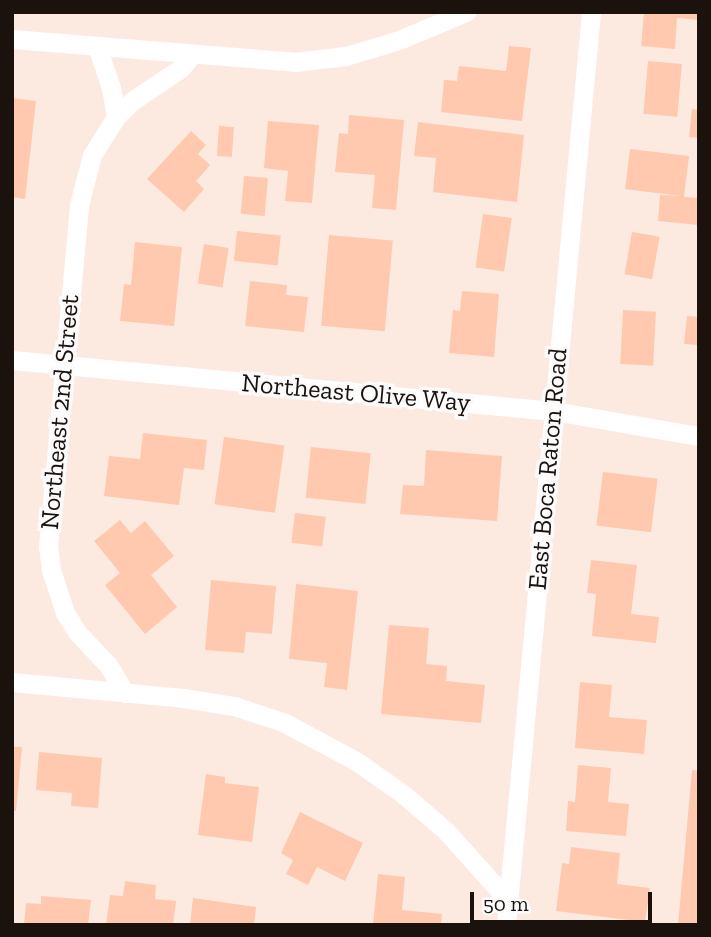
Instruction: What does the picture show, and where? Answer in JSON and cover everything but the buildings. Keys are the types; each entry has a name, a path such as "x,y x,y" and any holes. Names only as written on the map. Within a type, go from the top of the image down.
{"street":[{"path":"12,38 269,62 321,60 399,40 466,12"},
{"path":"574,12 590,21"},
{"name":"East Boca Raton Road","path":"506,925 590,21"},
{"path":"97,47 111,88 116,117"},
{"name":"Northeast 2nd Street","path":"125,693 108,665 77,632 65,612 51,570 49,525 64,365 84,177 92,155 116,117 141,94 181,68 191,55"},
{"name":"Northeast Olive Way","path":"12,360 554,411 699,436"},
{"path":"12,682 234,706 306,733 356,761 403,794 446,831 508,901"}]}
